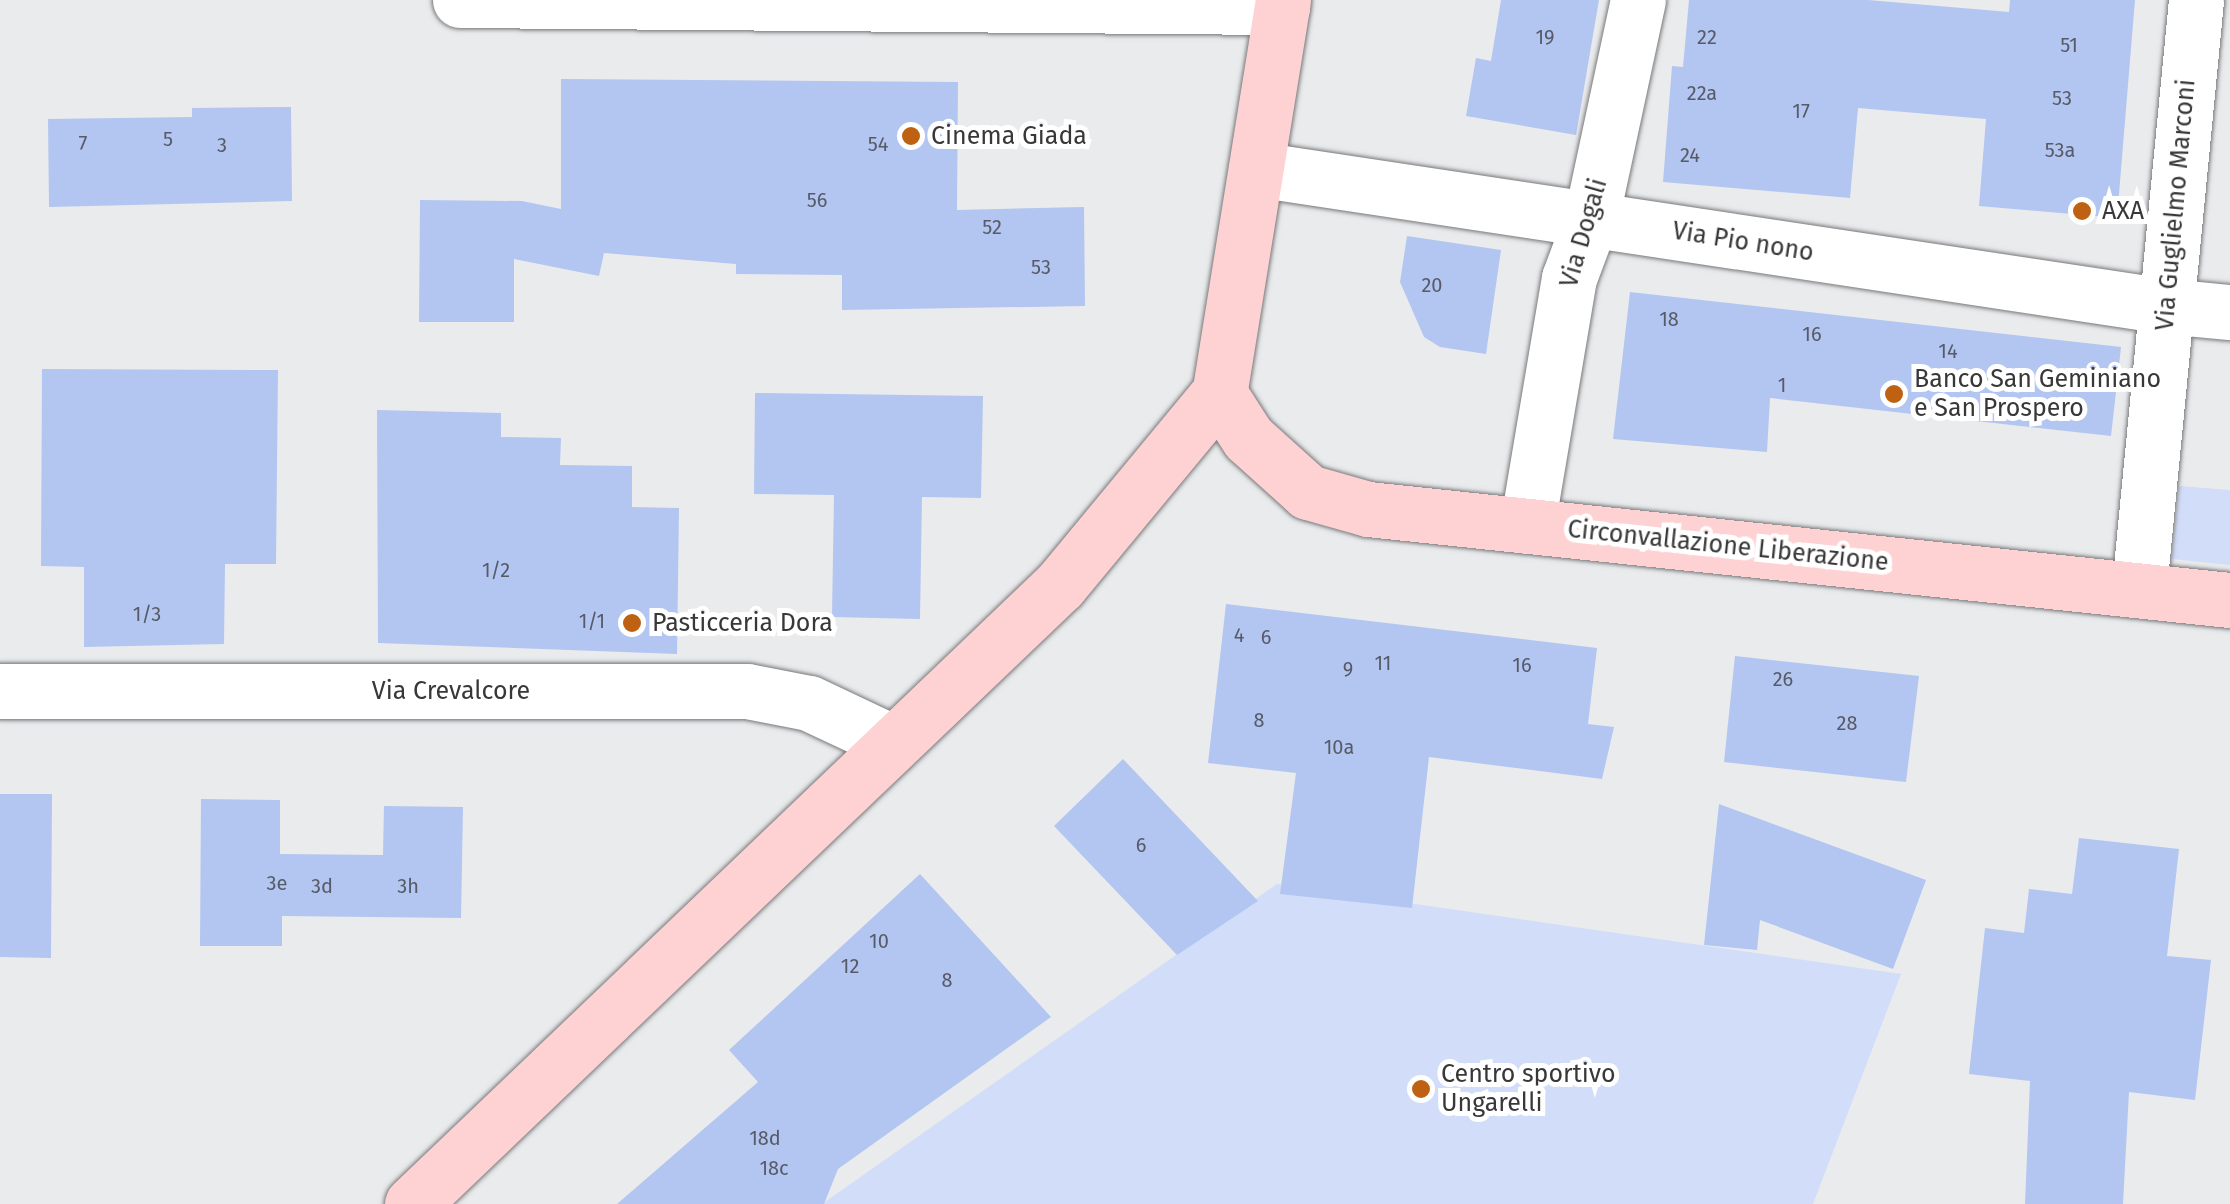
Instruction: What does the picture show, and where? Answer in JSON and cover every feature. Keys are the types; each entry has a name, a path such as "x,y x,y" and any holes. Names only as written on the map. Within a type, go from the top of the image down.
{"main road":[{"path":"412,1204 765,870 892,742 1234,415 1256,169 1282,4"},
{"name":"Circonvallazione Liberazione","path":"1234,415 1308,492 1368,509 2230,600"}],"street":[{"path":"460,0 1282,4"},
{"name":"Via Dogali","path":"1527,526 1569,278 1591,220 1638,0"},
{"name":"Via Guglielmo Marconi","path":"2139,588 2196,0"},
{"name":"Via Pio nono","path":"1256,169 2166,306 2230,312"},
{"name":"Via Crevalcore","path":"0,690 747,691 808,704 892,742"}],"shaded area":[{"path":"2179,486 2230,490 2230,565 2172,559"},
{"name":"Centro sportivo Ungarelli","path":"1277,884 1901,974 1813,1204 822,1204"}],"building":[{"path":"1501,0 1599,0 1576,135 1466,116 1476,58 1491,61"},
{"path":"1689,0 1868,0 2009,12 2010,0 2135,0 2117,218 1979,206 1986,119 1858,108 1850,198 1663,182 1672,66 1683,67"},
{"path":"561,79 958,82 957,210 1084,207 1085,306 842,310 842,275 736,274 736,264 604,253 599,276 514,259 514,322 419,322 420,200 522,201 561,209"},
{"path":"291,107 292,201 49,207 48,119 192,117 192,108"},
{"path":"1407,236 1501,250 1486,354 1440,347 1424,337 1400,282"},
{"path":"1630,292 2121,347 2111,436 1770,398 1767,452 1613,439"},
{"path":"42,369 278,370 276,564 225,564 224,644 84,647 84,567 41,566"},
{"path":"755,393 983,396 981,498 922,497 920,619 832,617 834,495 754,494"},
{"path":"377,410 501,413 501,437 561,438 560,465 632,466 632,507 679,508 677,654 378,643"},
{"path":"1226,604 1597,648 1588,724 1614,727 1602,779 1429,757 1412,908 1280,894 1296,773 1208,763"},
{"path":"1735,656 1919,676 1906,782 1724,762"},
{"path":"1123,759 1258,901 1177,955 1054,826"},
{"path":"0,794 52,794 51,958 0,957"},
{"path":"201,799 280,800 280,854 383,855 384,806 463,807 461,918 282,916 282,946 200,946"},
{"path":"1719,804 1926,880 1893,969 1760,920 1757,950 1704,945"},
{"path":"2079,838 2179,849 2167,956 2211,960 2195,1100 2129,1092 2123,1204 2025,1204 2030,1081 1969,1074 1985,928 2024,933 2029,889 2072,894"},
{"path":"920,874 1051,1017 838,1169 824,1204 617,1204 758,1082 729,1050"}],"place":[{"name":"Cinema Giada","path":"911,136"},
{"name":"AXA","path":"2082,211"},
{"name":"Banco San Geminiano e San Prospero","path":"1894,394"},
{"name":"Pasticceria Dora","path":"632,623"},
{"name":"Centro sportivo Ungarelli","path":"1421,1089"}]}
